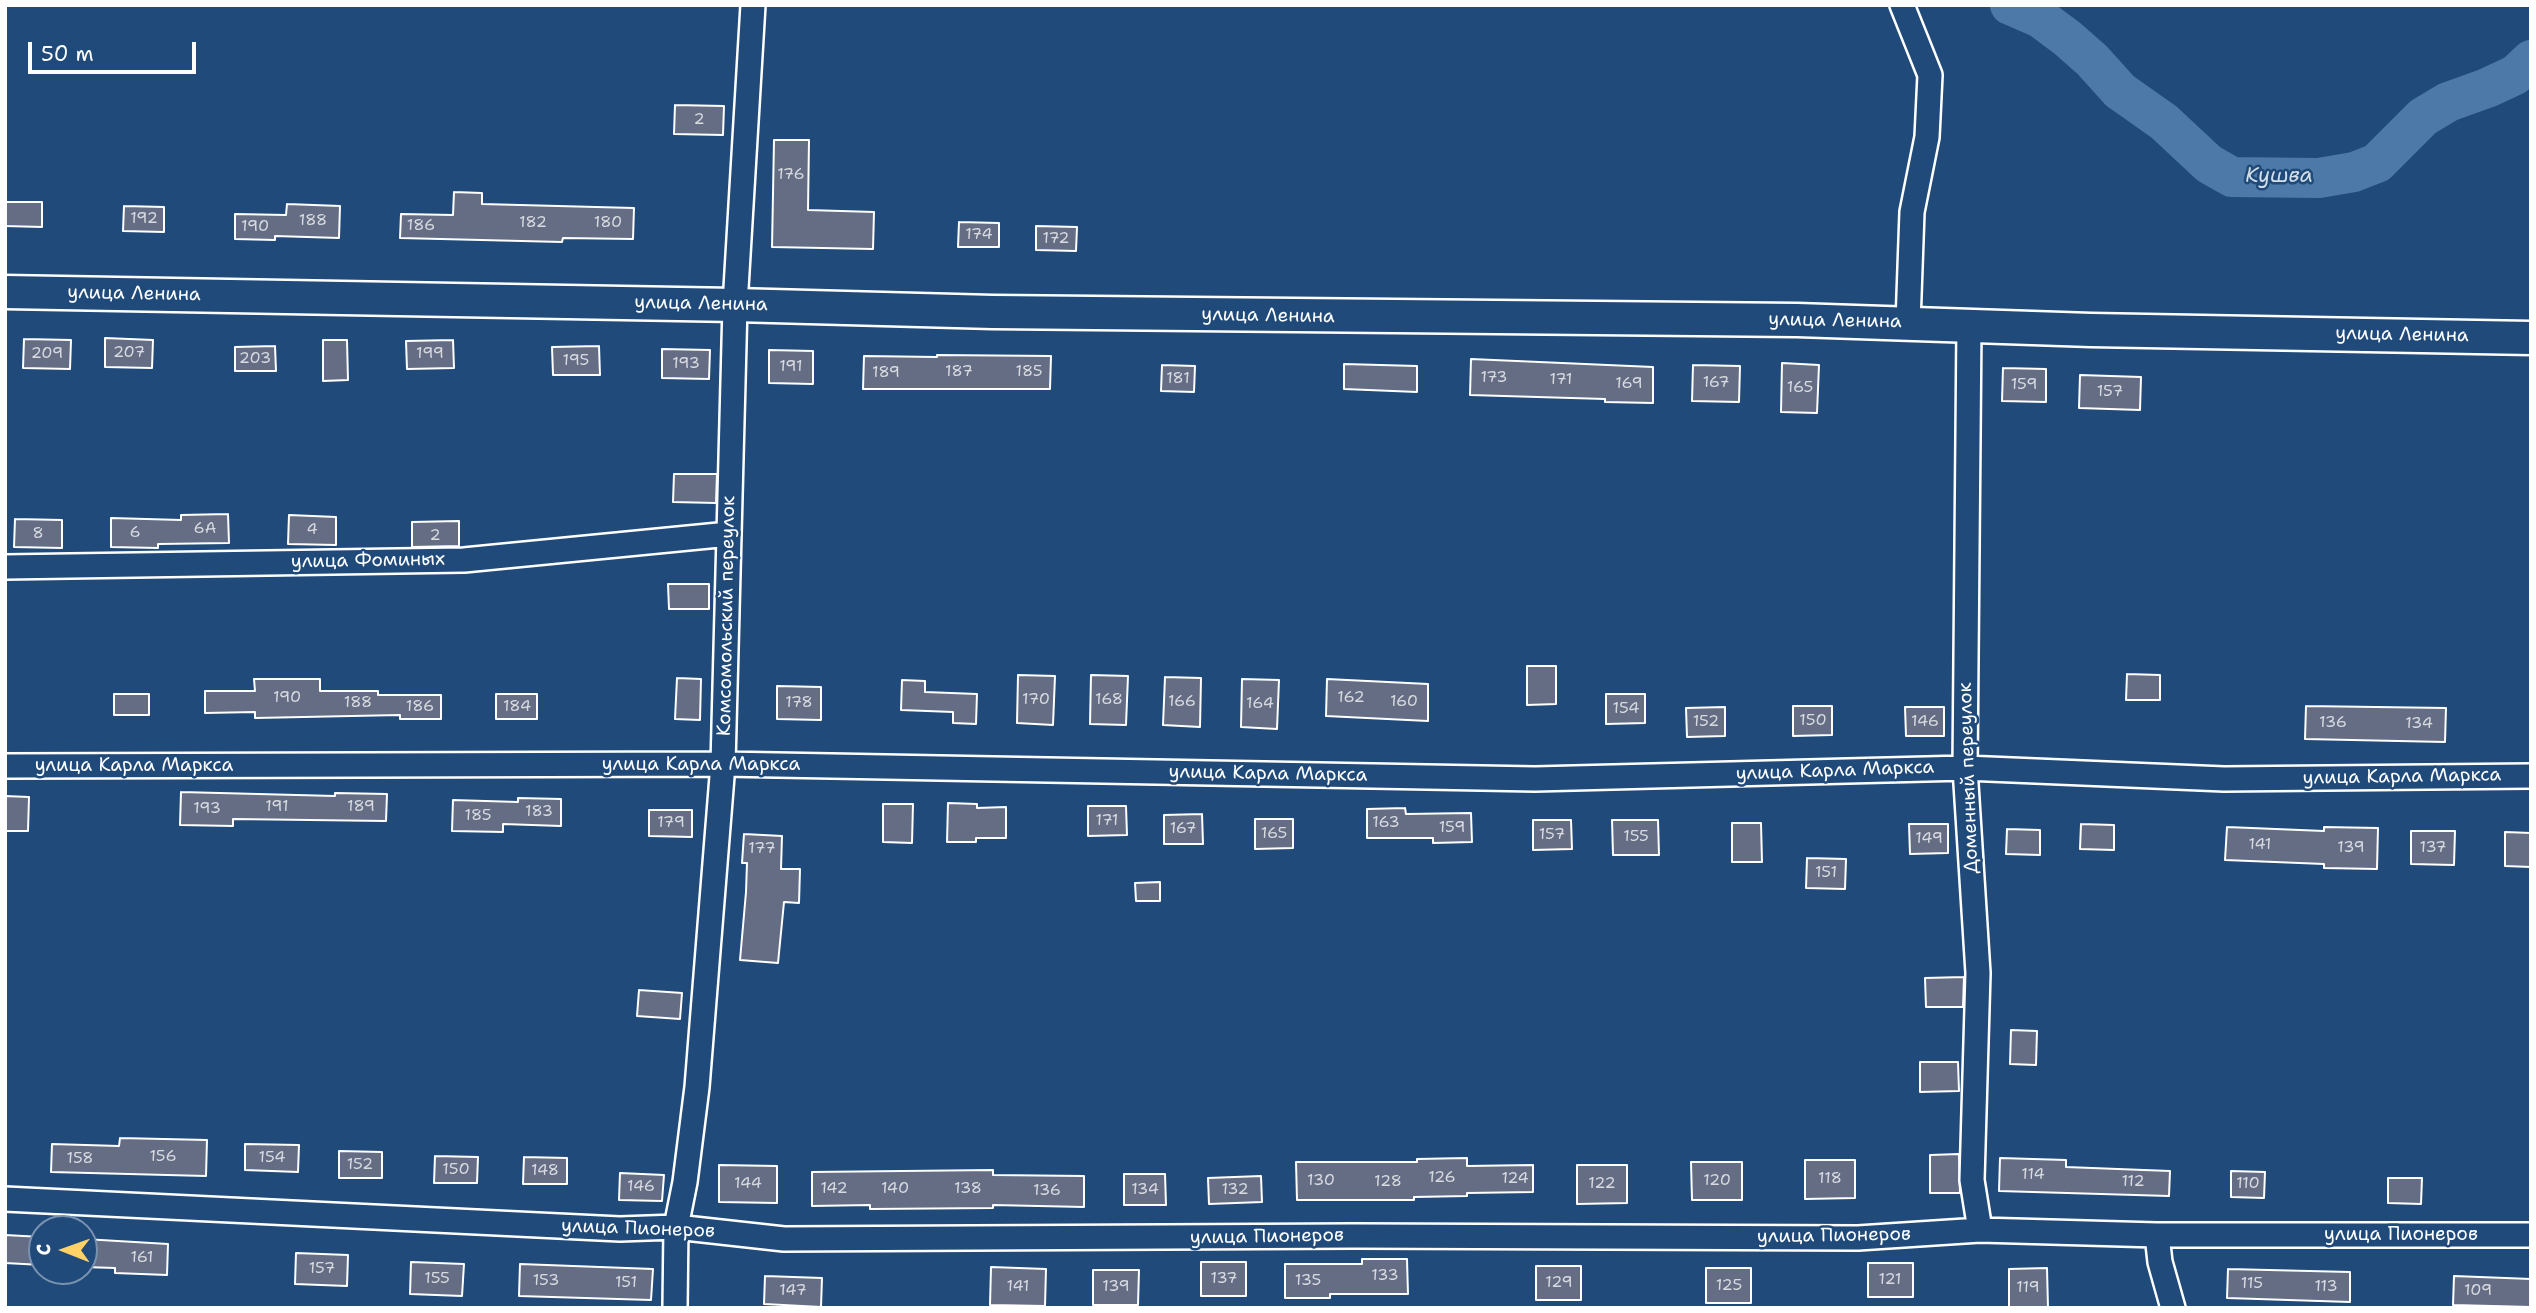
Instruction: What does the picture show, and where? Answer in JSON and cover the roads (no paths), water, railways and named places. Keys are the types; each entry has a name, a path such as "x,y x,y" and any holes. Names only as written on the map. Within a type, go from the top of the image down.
{"main road":[{"name":"улица Ленина","path":"5,292 993,312 1783,320 2531,338"}],"street":[{"name":"Комсомольский переулок","path":"675,1308 676,1227 685,1182 697,1087 723,764 735,305 753,5"},
{"path":"1902,5 1930,75 1927,137 1912,212 1908,323"},
{"name":"Доменный переулок","path":"1969,325 1965,768 1978,973 1972,1180 1980,1230"},
{"name":"улица Фоминых","path":"5,568 464,560 729,534"},
{"name":"улица Карла Маркса","path":"5,766 723,764 1535,779 1965,768 2224,779 2531,776"},
{"name":"улица Пионеров","path":"5,1199 606,1229 676,1227 784,1239 1340,1236 1858,1238 1980,1230 2157,1235 2531,1235"},
{"path":"2157,1235 2161,1262 2174,1308"}],"waterway":[{"name":"Кушва","path":"2010,5 2040,18 2067,38 2092,60 2120,91 2164,122 2209,164 2232,177 2319,178 2354,172 2377,163 2423,117 2448,102 2515,75 2531,60"}]}
